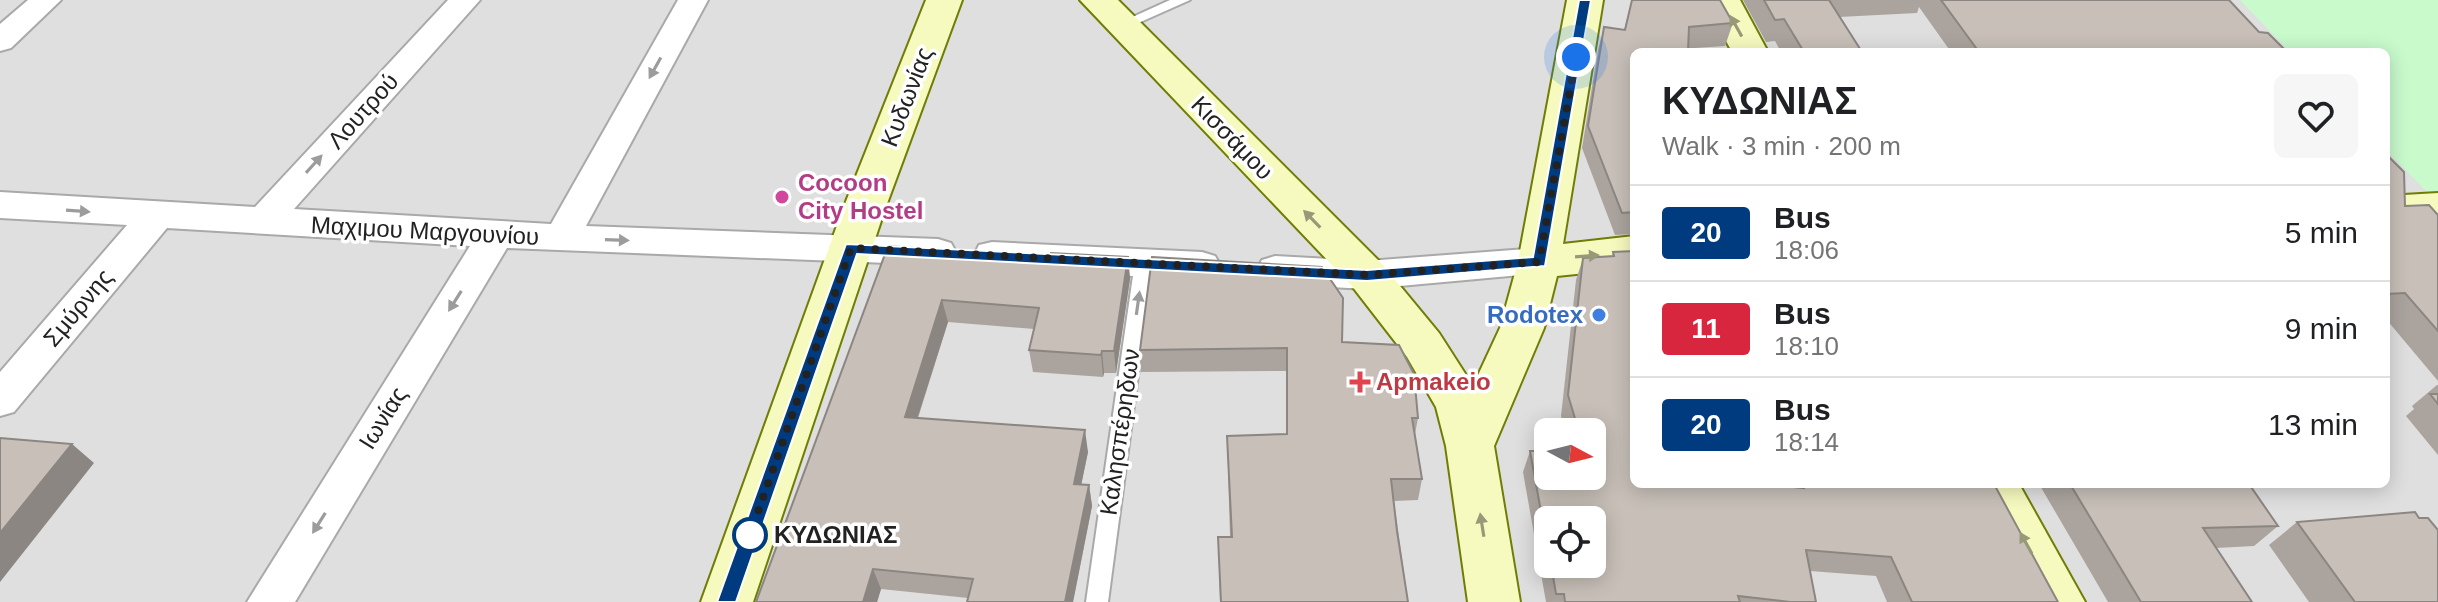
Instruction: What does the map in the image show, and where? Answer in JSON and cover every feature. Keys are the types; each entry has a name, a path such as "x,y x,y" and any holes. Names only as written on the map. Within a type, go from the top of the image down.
{"main road":[{"name":"Κυδωνίας","path":"727,602 851,248 944,0"},
{"path":"1470,446 1522,328 1539,262 1585,0"},
{"path":"1722,0 1748,48"},
{"name":"Κισσάμου","path":"1110,12 1367,275 1423,345 1459,404 1470,446 1494,602"},
{"path":"1539,262 1630,252"},
{"path":"1995,488 2059,602"}],"street":[{"path":"0,41 46,0"},
{"name":"Λουτρού","path":"262,222 465,0"},
{"path":"561,238 693,0"},
{"path":"2390,183 2420,216"},
{"name":"Μαχιμου Mαργουνίου","path":"0,205 496,235 851,248 1367,275 1539,262"},
{"name":"Σμύρνης","path":"0,400 156,216"},
{"name":"Ιωνίας","path":"270,602 496,235"}],"lane":[{"path":"1110,12 1183,0"},
{"name":"Καλησπέρηδων","path":"1097,602 1144,262"}],"shaded area":[{"path":"0,0 2438,0 2438,602 0,602"}],"green space":[{"path":"2240,0 2438,0 2438,197 2432,197 2390,154 2390,48 2286,48"}],"building":[{"path":"1632,0 1720,0 1733,23 1689,27 1688,48 1630,48 1630,212 1622,213 1588,126 1604,27 1625,30"},
{"path":"1764,0 1829,0 1859,48 1802,48 1784,19 1775,20"},
{"path":"1941,0 2229,0 2259,32 2268,33 2283,48 1976,48"},
{"path":"2390,158 2404,172 2405,206 2429,205 2438,215 2438,331 2405,293 2390,294"},
{"path":"888,246 1050,258 1051,253 1128,257 1114,351 1102,351 1101,355 1029,350 1039,308 942,300 905,417 1085,430 1074,484 1089,485 1065,602 967,602 973,579 873,569 863,602 756,602"},
{"path":"1630,251 1630,488 1996,488 2058,602 1912,602 1891,557 1806,550 1816,602 1738,596 1740,602 1565,602 1564,594 1556,594 1553,578 1606,578 1606,506 1540,506 1537,490 1606,490 1606,418 1575,418 1568,395 1583,258 1614,256 1613,252"},
{"path":"1152,257 1322,267 1343,298 1342,342 1399,345 1414,374 1418,418 1412,418 1422,479 1391,479 1408,602 1221,602 1218,537 1232,537 1227,436 1287,434 1287,348 1140,350"},
{"path":"0,438 72,444 0,533"},
{"path":"1530,451 1534,451 1534,473"},
{"path":"2072,488 2252,488 2278,526 2203,528 2252,602 2141,602"},
{"path":"2415,512 2419,518 2428,518 2438,530 2438,602 2355,602 2297,522"}],"bus line":[{"name":"20","path":"727,602 851,248 1367,275 1510,267 1539,262 1585,0"}],"place":[{"name":"Cocoon City Hostel","path":"782,197"},
{"name":"Rodotex","path":"1599,315"},
{"name":"Apmakeio","path":"1360,382"},
{"name":"ΚΥΔΩΝΙΑΣ","path":"750,535"}],"route":[{"path":"750,535 747,543 851,248 1367,275 1510,267 1539,262 1576,57"}]}
